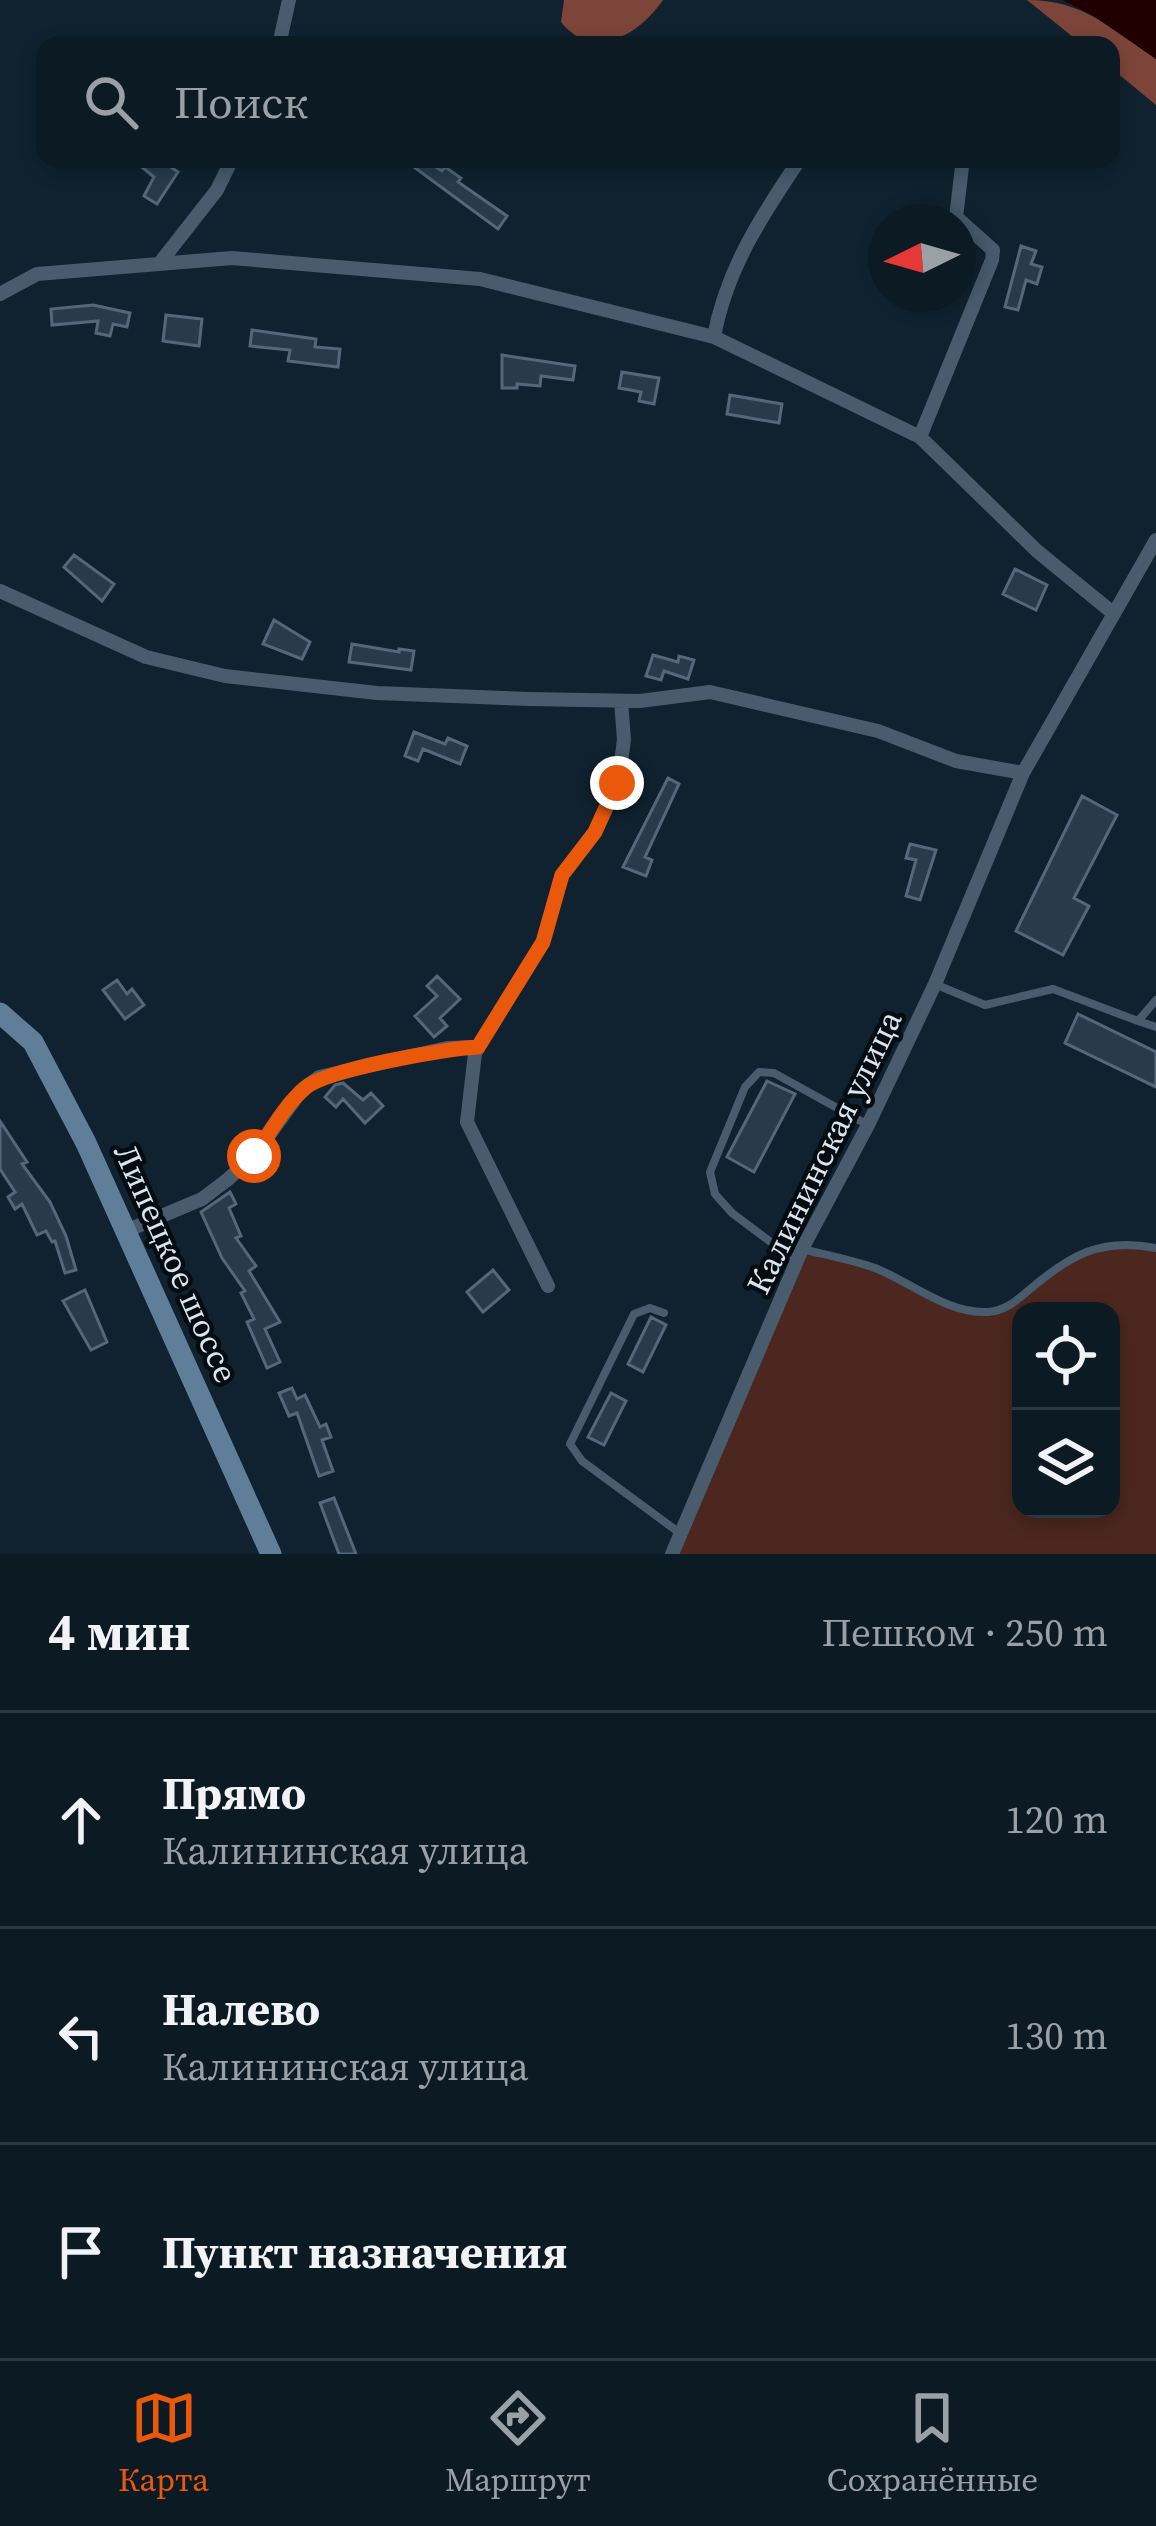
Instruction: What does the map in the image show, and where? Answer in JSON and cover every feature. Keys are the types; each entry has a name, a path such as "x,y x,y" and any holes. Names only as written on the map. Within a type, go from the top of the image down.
{"street":[{"path":"280,36 290,0"},
{"path":"159,264 217,190 228,168"},
{"path":"714,337 721,296 740,256 794,168"},
{"path":"920,437 992,260 993,250 956,217 962,168"},
{"path":"0,294 37,274 232,258 480,279 714,337 920,437 1037,551 1112,613"},
{"name":"Калининская улица","path":"672,1554 800,1255 935,984 1023,773 1156,540"},
{"path":"0,591 146,657 225,676 377,693 621,701 710,692 878,731 956,761 1023,773"},
{"path":"548,1286 466,1122 478,1047 543,942 562,875 595,832 617,783 624,740 621,701"},
{"name":"Липецкое шоссе","path":"0,1013 33,1042 86,1143 271,1554"},
{"path":"126,1231 202,1199 226,1180 254,1156 301,1091 319,1077 448,1048 478,1047"}],"lane":[{"path":"935,984 985,1005 1053,989 1156,1027"},
{"path":"1138,1021 1156,1000"},
{"path":"868,1125 774,1073 759,1072 745,1087 710,1172 716,1194 755,1234 800,1255 876,1269 970,1311 992,1312 1011,1306 1070,1258 1091,1249 1125,1241 1156,1248"},
{"path":"664,1313 650,1309 634,1314 570,1444 581,1461 681,1534"}],"shaded area":[{"path":"564,0 663,0 622,36 578,36 561,22"},
{"path":"1027,0 1081,10 1156,59 1156,105 1120,75 1120,36 1072,36"},
{"path":"1063,0 1156,0 1156,59 1095,17"},
{"path":"1156,1248 1156,1554 672,1554 802,1249 876,1269 970,1311 992,1312 1091,1249"}],"building":[{"path":"143,168 178,172 157,204 144,196 154,177"},
{"path":"415,168 446,168 461,178 458,182 507,216 498,229"},
{"path":"1021,246 1036,251 1031,264 1042,267 1037,284 1026,280 1018,310 1005,307"},
{"path":"93,305 130,313 127,327 113,324 110,336 96,333 98,321 52,325 51,309"},
{"path":"166,315 202,319 199,346 163,341"},
{"path":"252,330 316,339 315,347 340,349 338,367 288,361 290,350 250,346"},
{"path":"502,355 575,366 573,380 541,376 540,386 502,388"},
{"path":"622,372 659,378 654,404 639,401 641,392 619,388"},
{"path":"730,395 782,404 779,423 727,414"},
{"path":"74,555 114,584 102,601 64,567"},
{"path":"1015,569 1047,585 1036,610 1003,594"},
{"path":"274,620 310,642 302,659 263,644"},
{"path":"352,644 414,651 411,670 349,662"},
{"path":"653,655 678,662 679,656 694,660 688,679 664,671 661,680 646,676"},
{"path":"414,732 445,744 448,738 467,746 460,764 423,749 418,761 405,756"},
{"path":"668,778 679,784 645,857 652,860 646,876 623,867"},
{"path":"1082,796 1117,815 1074,898 1089,906 1063,955 1016,931"},
{"path":"910,844 936,850 920,900 906,896 916,860 906,858"},
{"path":"437,976 460,999 440,1018 447,1026 434,1037 415,1016 437,996 427,986"},
{"path":"117,980 144,1005 125,1019 103,990"},
{"path":"1078,1014 1156,1052 1156,1087 1065,1043"},
{"path":"767,1081 795,1094 754,1172 727,1157"},
{"path":"343,1083 363,1100 371,1093 383,1106 365,1123 343,1099 336,1107 325,1097"},
{"path":"0,1121 27,1162 22,1164 50,1202 76,1270 65,1273 55,1241 46,1231 37,1235 22,1204 15,1209 8,1197 15,1192 0,1169"},
{"path":"230,1192 236,1204 229,1208 241,1236 236,1238 256,1266 249,1271 280,1322 265,1329 280,1362 267,1368 247,1322 254,1319 241,1293 245,1291 222,1258 201,1212"},
{"path":"493,1270 509,1290 483,1312 467,1292"},
{"path":"85,1290 107,1342 91,1350 63,1301"},
{"path":"651,1317 666,1325 643,1372 628,1364"},
{"path":"292,1388 297,1399 305,1395 320,1427 326,1424 331,1437 322,1440 333,1471 319,1476 297,1413 289,1416 279,1393"},
{"path":"611,1393 626,1401 604,1445 588,1437"},
{"path":"334,1498 356,1554 339,1554 320,1503"}],"route":[{"path":"254,1156 301,1091 319,1077 448,1048 478,1047 543,942 562,875 595,832 617,783"}]}
